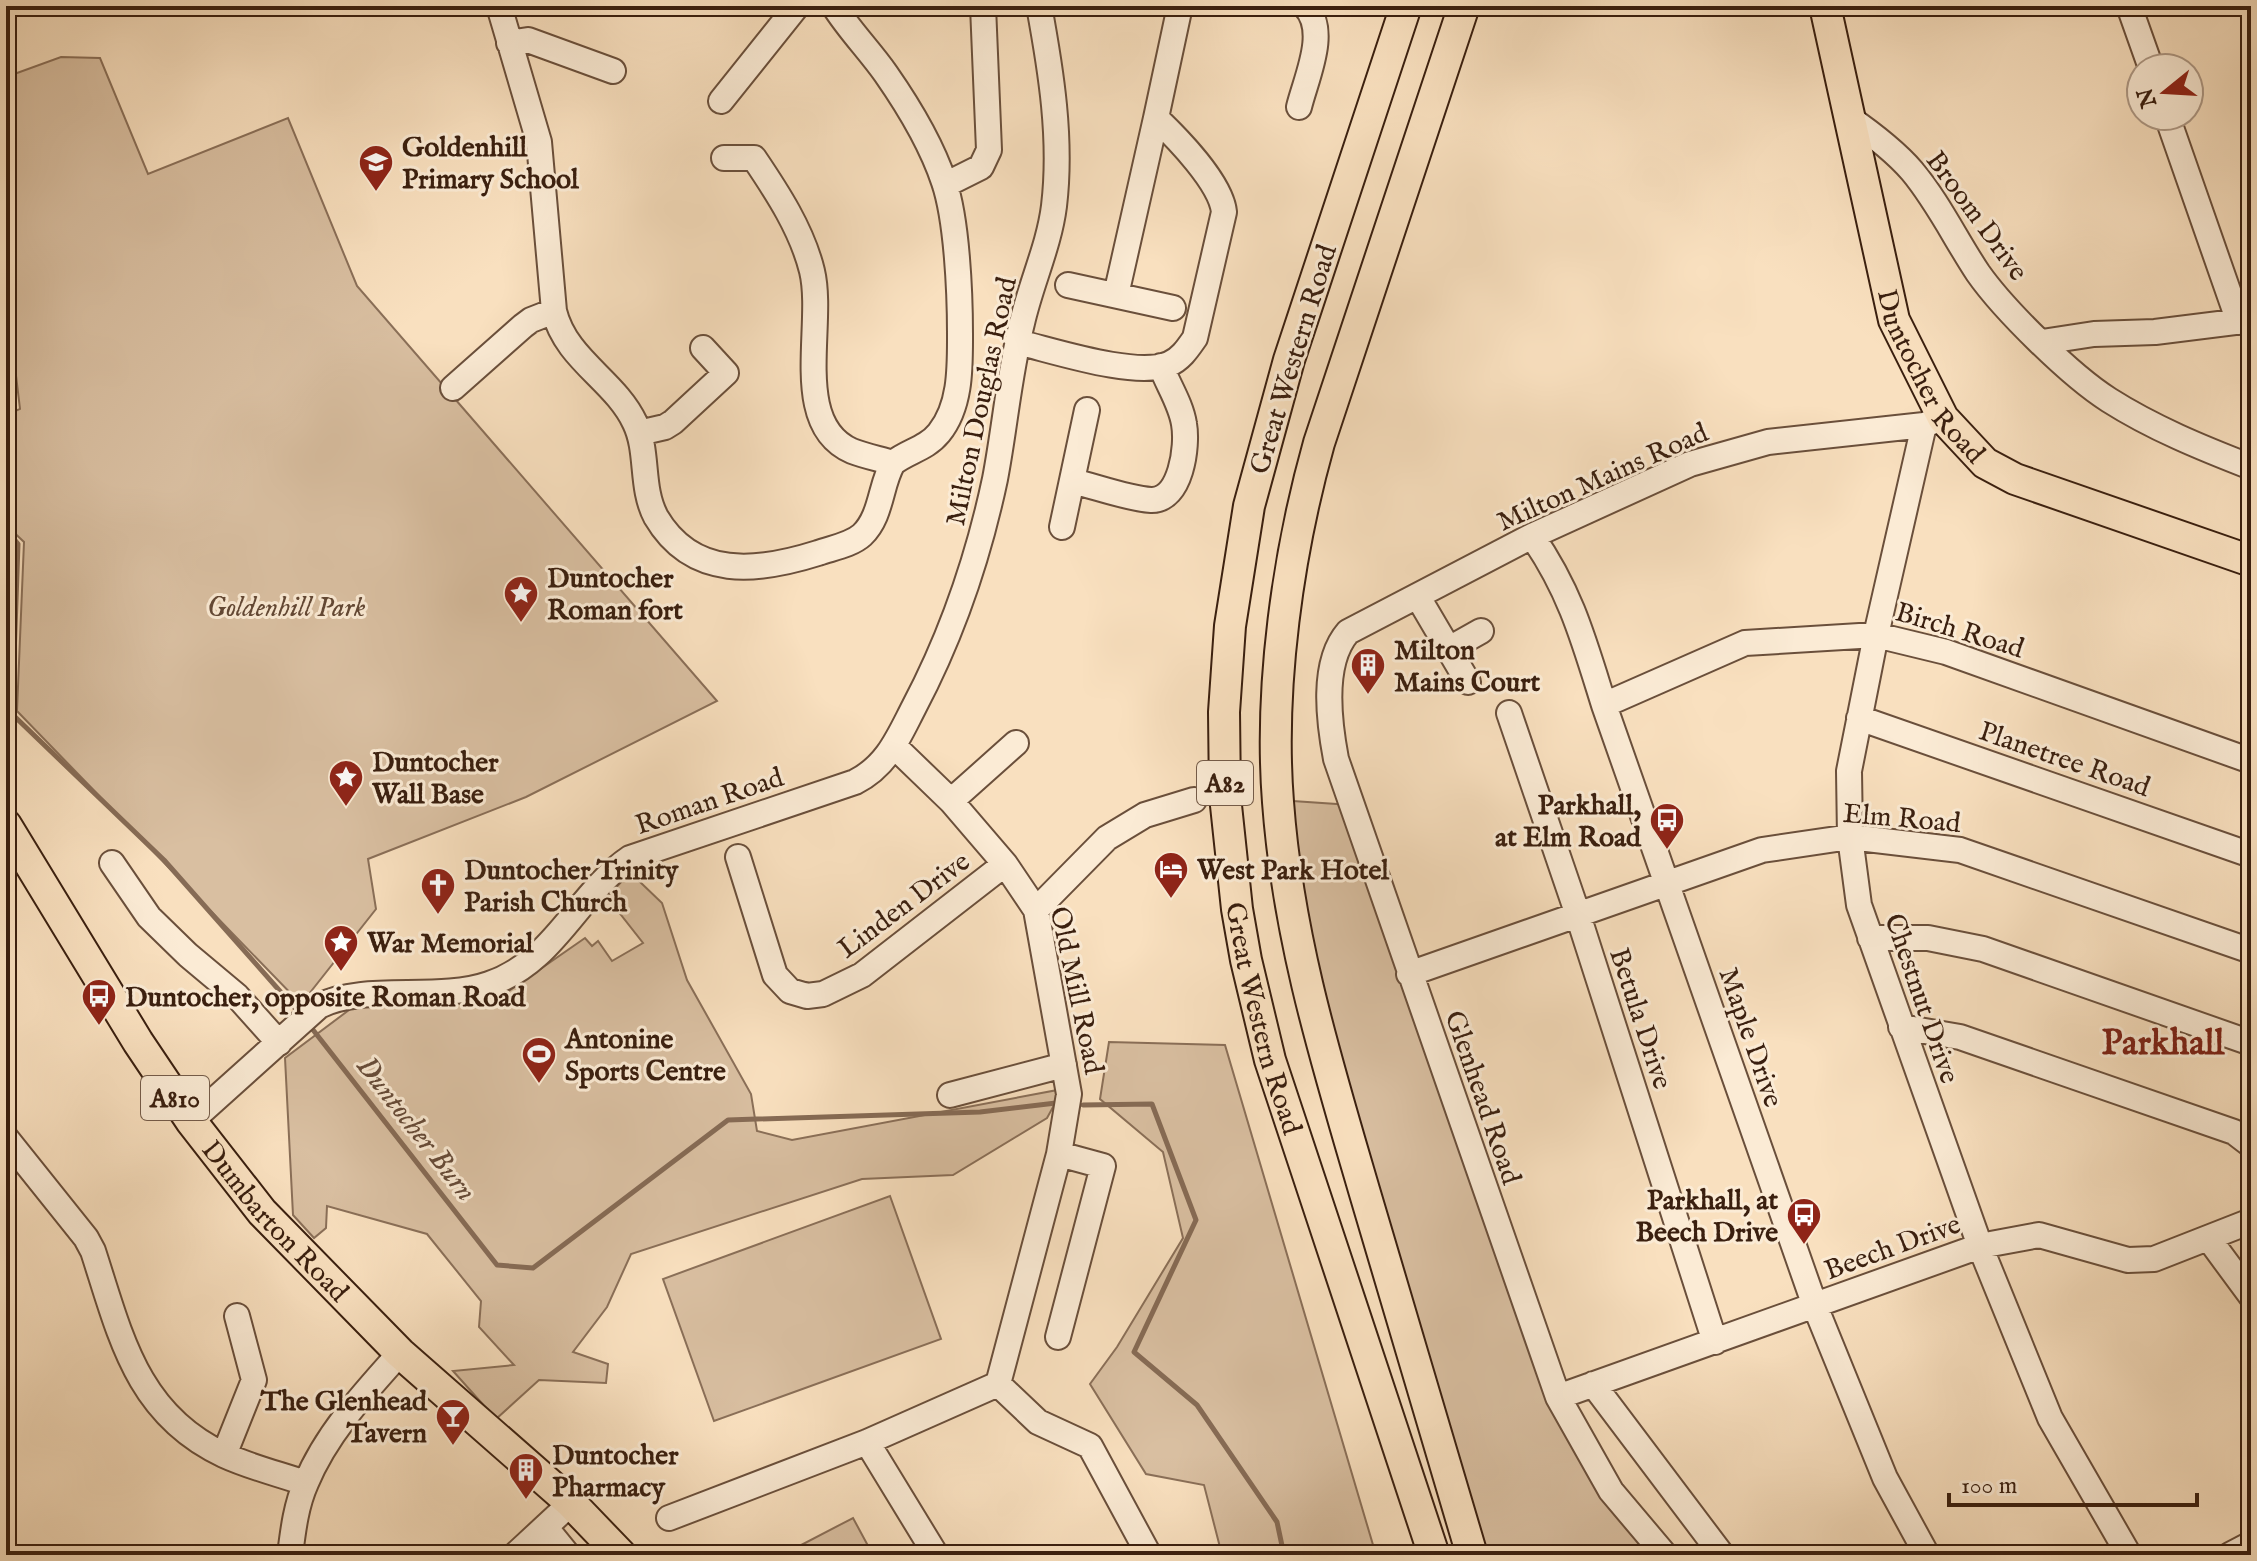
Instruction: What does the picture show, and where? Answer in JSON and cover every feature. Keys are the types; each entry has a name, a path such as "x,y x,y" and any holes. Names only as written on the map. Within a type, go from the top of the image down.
{"main road":[{"name":"Great Western Road","path":"1406,6 1289,360 1249,506 1230,626 1224,712 1225,796 1237,909 1257,1012 1270,1060 1434,1555"},
{"name":"Great Western Road","path":"1464,6 1319,443 1304,502 1286,604 1279,674 1278,785 1289,896 1314,1019 1472,1555"},
{"name":"Duntocher Road","path":"1825,6 1894,320 1933,422 1985,463 2015,479 2251,561"},
{"name":"Dumbarton Road","path":"6,825 138,1042 191,1121 262,1212 400,1353 571,1503 621,1555"}],"street":[{"path":"499,6 539,142 554,311 565,340 625,407 639,433 649,498 666,531 686,549 708,562 743,568 792,561 858,539 871,523 893,463 928,444 938,434 949,418 957,388 959,286 945,185 919,125 900,94 834,6"},
{"path":"721,101 797,6"},
{"path":"945,185 981,167 989,150 983,6"},
{"name":"Milton Douglas Road","path":"894,746 954,620 980,544 995,476 1017,342 1049,230 1056,178 1053,93 1039,6"},
{"path":"1116,295 1180,6"},
{"path":"1299,107 1315,42 1315,20 1305,6"},
{"path":"2129,6 2145,52"},
{"path":"509,43 528,40 613,71"},
{"name":"Broom Drive","path":"1848,117 1878,138 1913,172 1980,275 2042,342 2106,399 2193,445 2251,467"},
{"path":"1017,342 1134,368 1173,362 1195,338 1224,212 1223,203 1211,182 1156,118"},
{"path":"2042,342 2094,334 2155,332 2245,321 2173,132"},
{"path":"724,158 754,158 778,194 804,248 812,270 817,300 814,389 820,419 830,436 851,451 893,463"},
{"path":"1068,285 1173,308"},
{"path":"453,388 523,326 554,311"},
{"path":"639,433 673,422 726,373 703,348"},
{"path":"1072,481 1151,500 1171,492 1177,484 1185,436 1180,409 1161,366"},
{"path":"1062,527 1087,410"},
{"name":"Milton Mains Road","path":"1348,632 1532,536 1690,464 1768,442 1933,422"},
{"name":"Chestnut Drive","path":"1933,422 1876,635 1849,771 1850,837 1859,905 1980,1246 2050,1418 2129,1555"},
{"name":"Maple Drive","path":"1532,536 1551,564 1574,610 1604,705 1815,1306 1885,1478 1927,1555"},
{"path":"1418,597 1468,682"},
{"path":"1449,649 1481,631"},
{"name":"Glenhead Road","path":"1348,632 1341,640 1328,699 1333,743 1409,974 1558,1397 1611,1491 1665,1555"},
{"name":"Birch Road","path":"1604,705 1745,643 1876,635 1946,652 2251,761"},
{"name":"Betula Drive","path":"1509,713 1578,915 1715,1342"},
{"name":"Planetree Road","path":"1859,718 2251,855"},
{"path":"951,801 1016,743"},
{"name":"Old Mill Road","path":"894,746 951,801 1005,864 1036,910 1069,1094 1059,1154 998,1384"},
{"name":"Roman Road","path":"191,1121 319,1006 340,998 473,988 505,977 553,941 605,878 630,858 855,782 879,767 894,746"},
{"path":"1036,910 1107,838 1145,815 1194,800"},
{"name":"Elm Road","path":"1409,974 1762,850 1850,837 1960,850 2251,951"},
{"name":"Linden Drive","path":"738,857 775,975 790,991 807,996 842,987 862,975 1005,864"},
{"path":"112,863 149,917 284,1039"},
{"path":"1870,938 1928,938 1983,949 2251,1043"},
{"path":"1901,1027 1960,1037 2234,1132 2251,1145"},
{"path":"950,1095 1064,1065"},
{"path":"6,1138 86,1238 124,1347 153,1400 201,1442 224,1455 305,1483"},
{"path":"1058,1337 1103,1166 1059,1154"},
{"name":"Beech Drive","path":"1558,1397 1980,1246 2039,1235 2128,1260 2154,1259 2251,1221"},
{"path":"2209,1239 2251,1296"},
{"path":"224,1455 254,1380 237,1316"},
{"path":"290,1555 305,1483 347,1416 400,1353"},
{"path":"669,1518 867,1442 998,1384 1038,1422 1090,1446 1149,1555"},
{"path":"1593,1384 1722,1555"},
{"path":"867,1442 936,1555"},
{"path":"515,1555 571,1503"},
{"path":"546,1528 568,1555"},
{"path":"2230,1555 2251,1544"}],"green space":[{"name":"Goldenhill Park","path":"61,57 100,58 148,174 288,118 357,286 717,701 526,797 368,859 376,909 301,1004 17,711 24,542 6,525 6,415 20,409 6,292 6,77"},
{"path":"1278,800 1351,805 1558,1397 1665,1555 1472,1555 1314,1019"},
{"path":"625,878 639,881 662,903 687,980 751,1094 757,1131 792,1140 1063,1089 1047,1118 953,1175 862,1179 631,1254 607,1307 573,1352 608,1364 606,1383 539,1380 496,1419 453,1371 514,1365 479,1327 481,1301 427,1234 327,1206 326,1228 314,1238 293,1215 285,1058 353,1007 493,1002 585,938 592,946 598,941 612,961 643,943 607,897"},
{"path":"1109,1042 1225,1045 1376,1555 1222,1555 1204,1485 1146,1474 1090,1384 1117,1347 1183,1238 1163,1152 1100,1099"},
{"path":"890,1196 941,1339 714,1421 663,1279"},
{"path":"853,1518 873,1555 782,1555"}],"waterway":[{"name":"Duntocher Burn","path":"6,529 18,544 12,714 164,860 301,1015"},
{"name":"Duntocher Burn","path":"310,1026 497,1265 533,1268 728,1120 980,1112 1056,1103"},
{"name":"Duntocher Burn","path":"1083,1105 1152,1104 1196,1220 1134,1352 1197,1405 1277,1522 1284,1555"}],"place":[{"name":"Goldenhill Primary School","path":"376,193"},
{"name":"Duntocher Roman fort","path":"521,624"},
{"name":"Milton Mains Court","path":"1368,696"},
{"name":"Duntocher Wall Base","path":"346,808"},
{"name":"Parkhall, at Elm Road","path":"1667,851"},
{"name":"West Park Hotel","path":"1171,900"},
{"name":"Duntocher Trinity Parish Church","path":"438,916"},
{"name":"War Memorial","path":"341,973"},
{"name":"Duntocher, opposite Roman Road","path":"99,1027"},
{"name":"Antonine Sports Centre","path":"539,1085"},
{"name":"Parkhall, at Beech Drive","path":"1804,1246"},
{"name":"The Glenhead Tavern","path":"453,1447"},
{"name":"Duntocher Pharmacy","path":"526,1501"}],"district":[{"name":"Parkhall","path":"2163,1041"}]}
